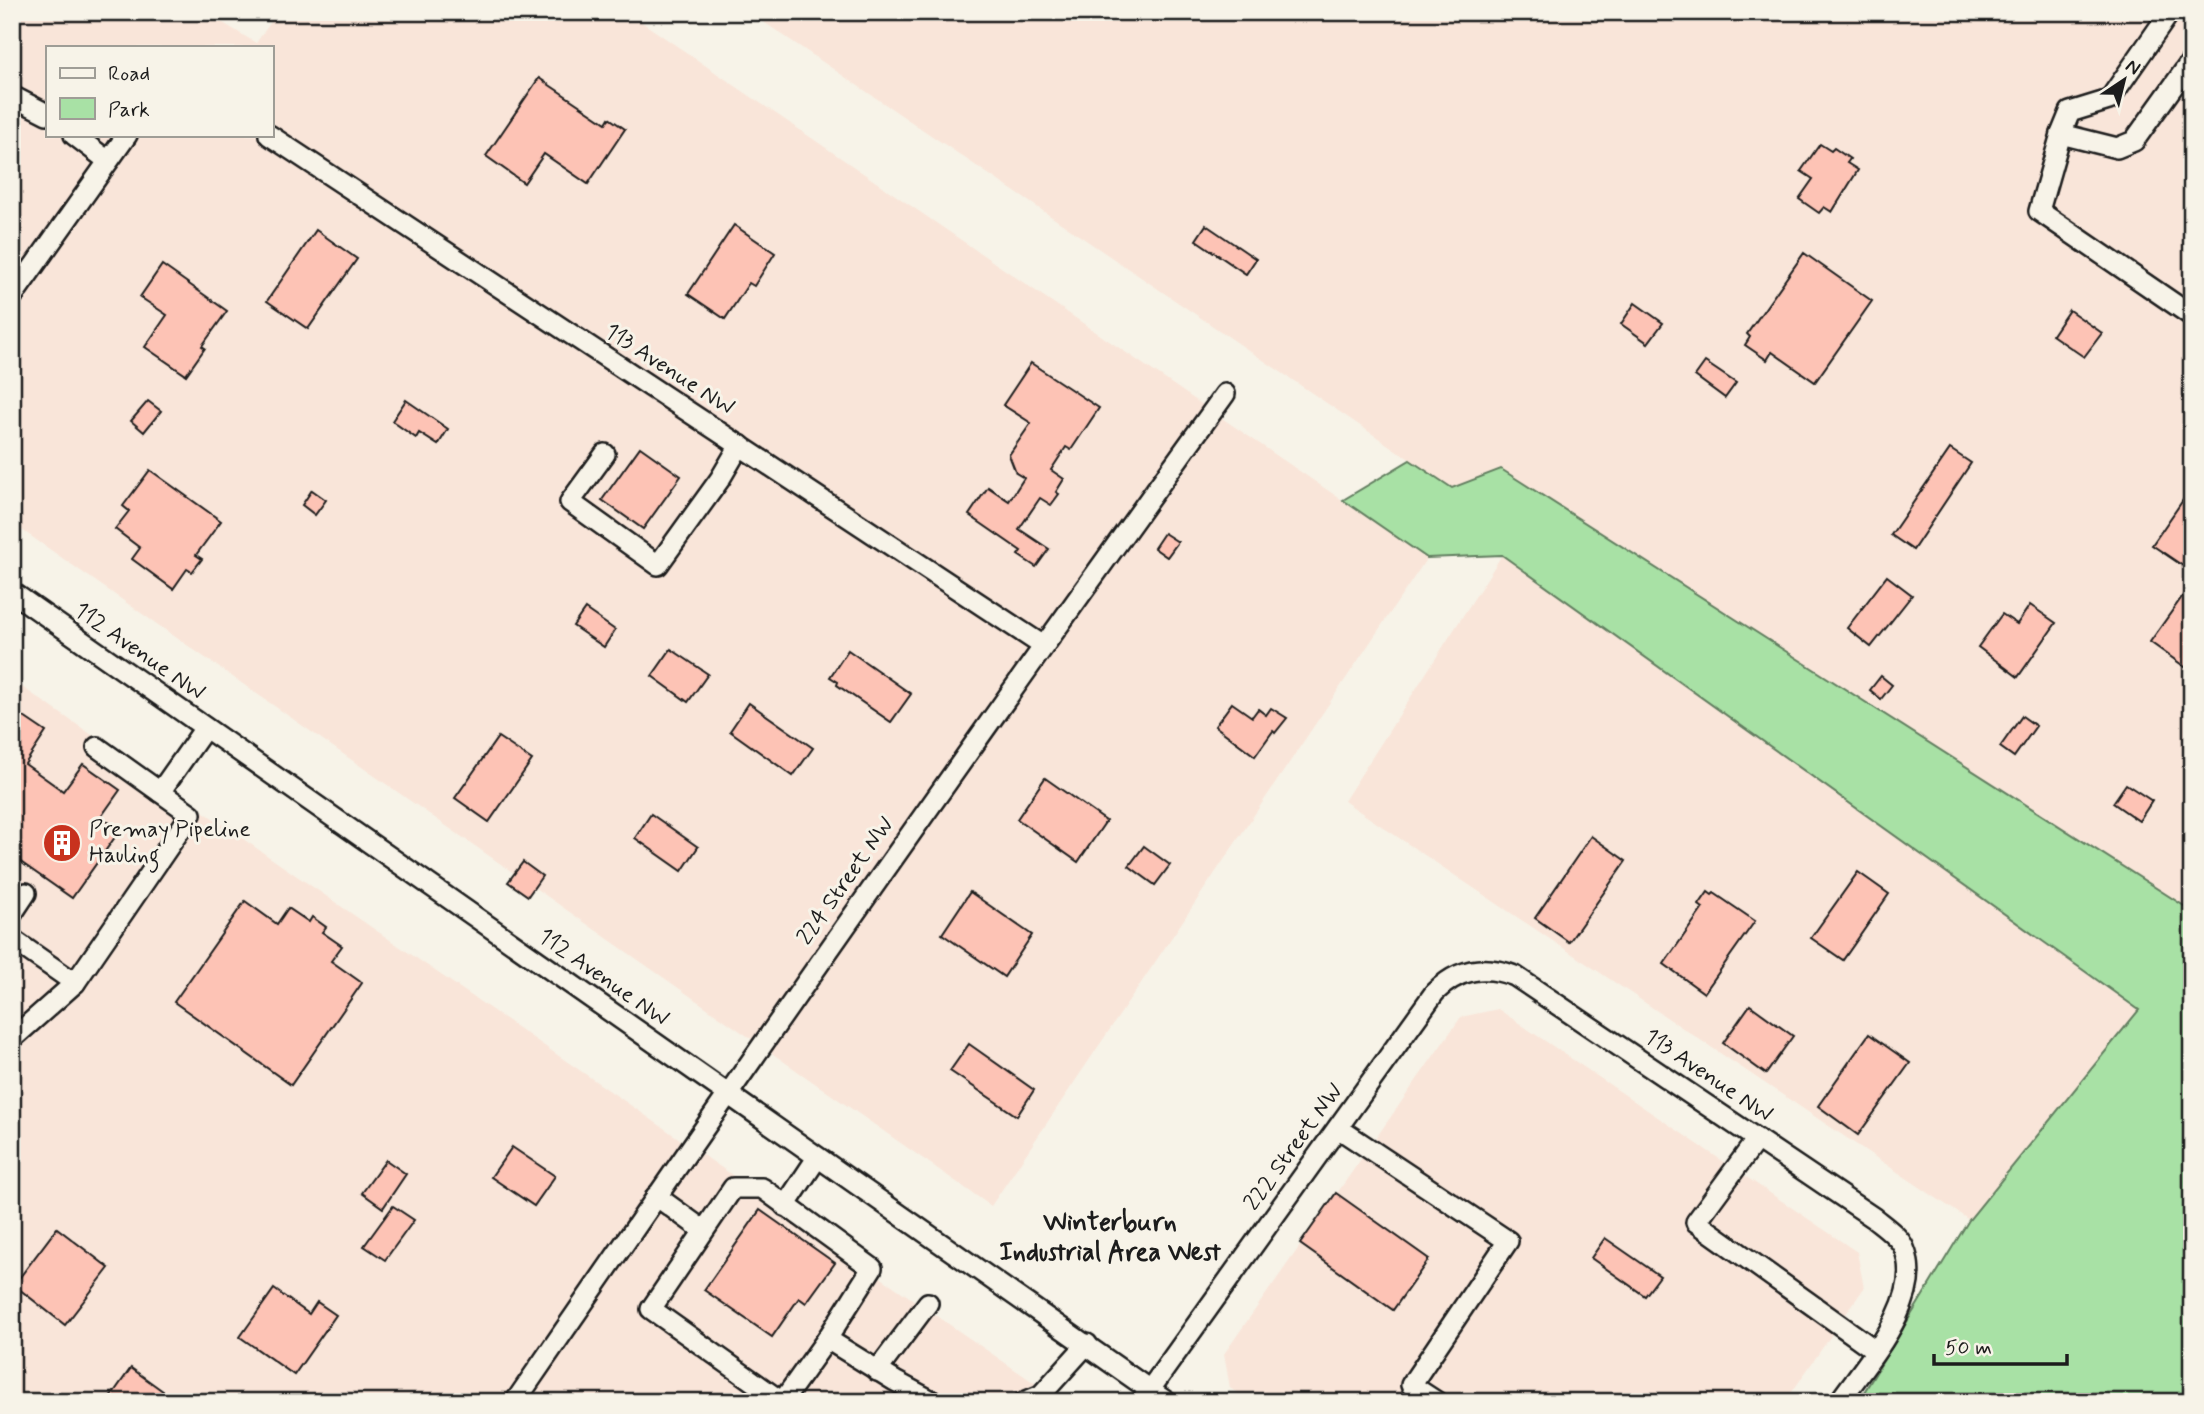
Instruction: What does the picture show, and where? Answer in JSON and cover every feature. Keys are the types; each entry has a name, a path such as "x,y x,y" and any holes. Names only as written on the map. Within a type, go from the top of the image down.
{"street":[{"path":"2170,12 2109,100 2070,112 2039,211 2192,316"},
{"path":"2061,134 2117,148 2134,141 2192,60"},
{"path":"12,96 46,113"},
{"path":"75,136 108,161"},
{"path":"12,297 126,136"},
{"name":"113 Avenue NW","path":"272,136 1042,645"},
{"name":"224 Street NW","path":"515,1402 726,1094 1042,645 1225,394"},
{"path":"605,454 570,502 658,565 720,479 740,446"},
{"name":"112 Avenue NW","path":"12,592 817,1158 1087,1344 1145,1396 1167,1402"},
{"path":"160,792 205,728"},
{"path":"12,1039 75,983 191,814 97,747"},
{"path":"12,914 26,893"},
{"path":"12,939 75,983"},
{"name":"113 Avenue NW","path":"1474,970 1492,969 1515,976 1874,1218 1903,1246 1909,1264 1903,1305 1890,1330 1875,1350"},
{"name":"222 Street NW","path":"1145,1396 1435,992 1446,981 1474,970"},
{"path":"1338,1128 1508,1241 1411,1385 1437,1402"},
{"path":"1757,1139 1696,1222 1875,1350 1839,1402"},
{"path":"785,1206 817,1158"},
{"path":"733,1188 762,1188 785,1206 872,1268 827,1339 782,1402 651,1309 733,1188"},
{"path":"656,1196 703,1230"},
{"path":"877,1371 928,1303"},
{"path":"827,1339 877,1371 934,1402"},
{"path":"1024,1402 1041,1395 1087,1344"}],"shaded area":[{"path":"12,12 205,12 256,43 278,12 627,12 1427,558 991,1206 12,523"},
{"path":"749,12 2192,12 2192,911 1501,469 1452,488"},
{"path":"1502,555 2139,1011 1969,1220 1344,801"},
{"path":"12,680 1062,1402 12,1402"},
{"path":"1498,1009 1857,1252 1864,1288 1785,1402 1250,1402 1230,1388 1224,1354 1461,1017"}],"green space":[{"path":"1410,460 1452,488 1501,469 2192,911 2192,1402 1858,1402 1969,1220 2139,1010 1502,555 1427,558 1343,500"}],"building":[{"path":"539,78 606,123 609,118 625,129 588,184 544,154 524,183 486,156"},
{"path":"1820,144 1831,151 1834,148 1850,159 1847,163 1858,170 1832,212 1824,207 1819,213 1799,199 1813,179 1801,171"},
{"path":"734,225 775,253 754,286 749,283 725,319 688,294"},
{"path":"1206,225 1256,259 1246,274 1196,240"},
{"path":"316,230 357,259 308,329 267,301"},
{"path":"1804,253 1872,301 1815,382 1772,352 1767,360 1745,345 1750,337 1747,334"},
{"path":"162,265 227,311 202,346 205,348 186,375 145,347 167,315 140,297"},
{"path":"1635,303 1663,323 1648,343 1621,324"},
{"path":"2069,310 2102,333 2084,357 2052,335"},
{"path":"1705,362 1736,383 1725,398 1695,376"},
{"path":"1031,363 1099,408 1071,450 1066,447 1051,470 1064,479 1056,492 1059,494 1051,505 1040,498 1019,529 1049,549 1036,567 1018,555 1021,551 969,515 988,487 1009,501 1024,478 1016,473 1009,455 1031,423 1003,405"},
{"path":"406,400 448,429 438,445 419,433 416,438 392,421"},
{"path":"148,401 161,411 144,432 131,421"},
{"path":"640,447 681,476 643,529 602,500"},
{"path":"1950,449 1971,463 1913,550 1891,535"},
{"path":"150,470 221,521 196,555 202,559 192,572 187,569 173,589 132,559 140,548 115,529 129,511 123,506"},
{"path":"2192,487 2192,572 2152,545"},
{"path":"312,490 326,500 315,515 302,505"},
{"path":"1164,533 1178,542 1167,557 1154,548"},
{"path":"1887,576 1912,595 1871,647 1847,628"},
{"path":"2192,583 2192,672 2150,642"},
{"path":"2030,605 2056,623 2018,677 1978,647 2002,614 2017,624"},
{"path":"585,609 615,630 604,647 573,626"},
{"path":"671,649 708,674 688,702 652,676"},
{"path":"848,650 911,694 891,722 837,685 838,682 830,677"},
{"path":"1881,676 1892,685 1881,699 1870,690"},
{"path":"749,703 813,748 793,776 730,731"},
{"path":"1232,703 1252,717 1258,709 1266,715 1271,708 1287,718 1275,733 1273,731 1255,756 1215,726"},
{"name":"Premay Pipeline Hauling","path":"12,709 46,732 25,764 63,791 83,764 120,790 101,817 120,830 72,898 12,856"},
{"path":"2022,716 2036,726 2014,757 2000,747"},
{"path":"498,737 532,760 489,822 455,798"},
{"path":"1045,778 1106,821 1078,862 1017,819"},
{"path":"2126,784 2152,801 2139,821 2113,803"},
{"path":"651,814 698,847 682,871 635,838"},
{"path":"1591,836 1626,861 1569,942 1535,918"},
{"path":"1144,846 1170,865 1155,885 1129,866"},
{"path":"523,862 542,876 528,896 508,882"},
{"path":"1858,872 1889,894 1843,960 1811,938"},
{"path":"970,892 1032,935 1004,977 942,934"},
{"path":"1708,892 1712,895 1714,893 1755,921 1704,993 1664,964 1703,908 1699,905"},
{"path":"245,901 277,924 288,908 309,922 312,917 326,927 322,932 342,946 331,961 362,983 291,1085 174,1002"},
{"path":"1750,1005 1793,1036 1766,1074 1723,1043"},
{"path":"1869,1034 1910,1063 1858,1135 1818,1106"},
{"path":"969,1044 1034,1090 1017,1116 950,1071"},
{"path":"512,1147 555,1176 534,1206 491,1177"},
{"path":"386,1160 406,1174 383,1208 362,1193"},
{"path":"1336,1193 1429,1259 1393,1310 1300,1244"},
{"path":"393,1206 414,1220 385,1260 364,1246"},
{"path":"760,1210 835,1263 806,1303 799,1298 772,1337 704,1290"},
{"path":"57,1228 109,1268 65,1325 14,1285"},
{"path":"1605,1238 1660,1276 1645,1296 1591,1258"},
{"path":"274,1289 309,1314 317,1302 336,1315 294,1375 240,1337"},
{"path":"131,1368 178,1402 107,1402"}],"place":[{"name":"Premay Pipeline Hauling","path":"62,843"}],"district":[{"name":"Winterburn Industrial Area West","path":"1110,1238"}]}
